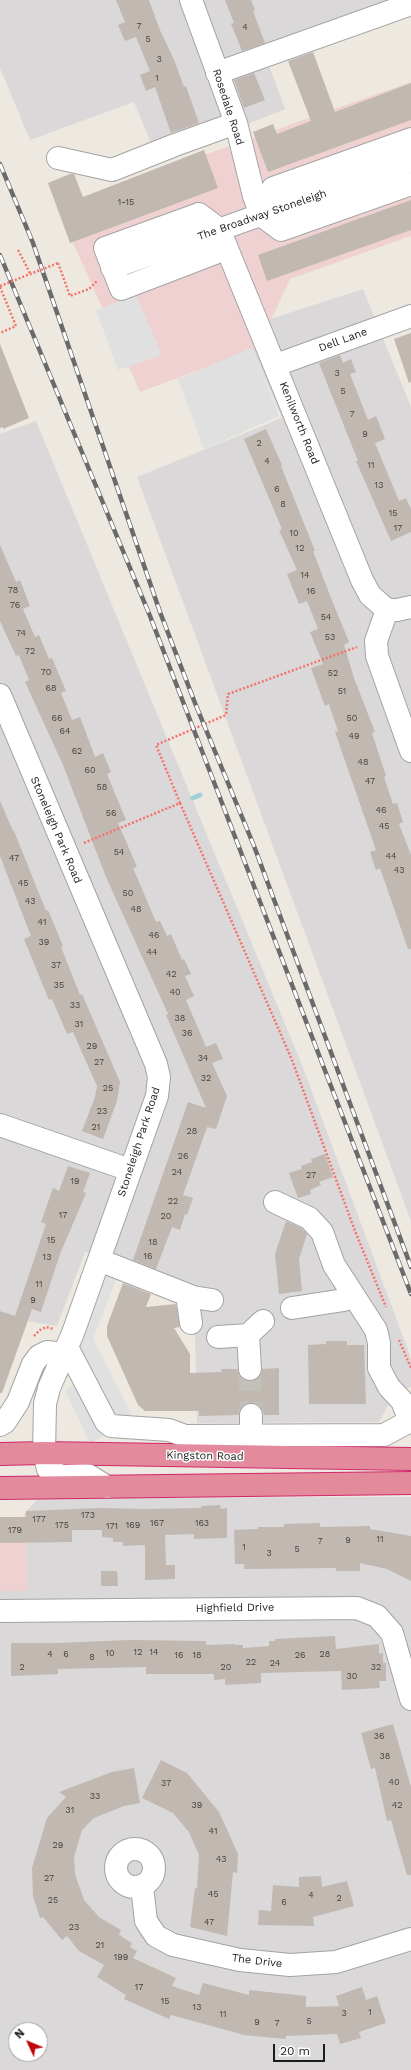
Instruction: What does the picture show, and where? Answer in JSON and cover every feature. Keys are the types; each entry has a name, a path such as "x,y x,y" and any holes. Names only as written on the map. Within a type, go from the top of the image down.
{"highway":[{"name":"Kingston Road","path":"0,1454 44,1453 411,1459"},
{"path":"0,1488 411,1483"}],"street":[{"name":"Rosedale Road","path":"190,0 236,123 254,196 261,215"},
{"path":"217,73 411,4"},
{"path":"58,158 112,170 236,123"},
{"path":"411,139 273,188 261,215 281,230 411,184"},
{"name":"The Broadway Stoneleigh","path":"220,229 215,253 123,294 112,268 220,229 411,161"},
{"name":"Kenilworth Road","path":"220,229 268,359 362,580 370,595 387,610"},
{"name":"Dell Lane","path":"268,359 411,316"},
{"path":"411,607 397,610 387,610 376,641 377,656 411,751"},
{"name":"Stoneleigh Park Road","path":"0,696 156,1064 159,1076 157,1096 96,1269 69,1355 49,1388 45,1404 44,1453 45,1463 48,1469 61,1476 88,1475 107,1487"},
{"path":"0,1125 130,1170"},
{"path":"0,1425 5,1422 18,1402 33,1364 39,1356 47,1352 69,1355 106,1422 111,1426 169,1430 185,1436 251,1425 384,1435 410,1421 402,1401 389,1387 380,1368 379,1343 376,1330 334,1265 322,1232 308,1218 275,1202"},
{"path":"96,1269 188,1295 212,1300"},
{"path":"188,1295 191,1323"},
{"path":"292,1308 344,1300 353,1295"},
{"path":"218,1337 255,1328 250,1369"},
{"name":"Highfield Drive","path":"0,1611 357,1608 377,1616 392,1633 411,1698"},
{"name":"The Drive","path":"142,1886 146,1921 156,1936 173,1945 240,1960 290,1965 336,1962 411,1939"}],"path":[{"path":"18,250 31,275"},
{"path":"0,333 16,326 0,287 58,263 70,296 89,288"},
{"path":"376,641 228,694 226,715 156,745 292,1060 355,1230 387,1310"},
{"path":"65,851 180,803"},
{"path":"399,1339 411,1368"}],"shaded area":[{"path":"0,0 411,0 266,57 285,109 158,160 134,102 30,140 0,68"},
{"path":"411,82 411,236 290,279 258,348 140,392 57,207"},
{"path":"363,289 411,407 411,1221 137,477 282,418 252,348 258,323"},
{"path":"136,295 162,355 118,370 96,310"},
{"path":"252,348 279,416 204,449 178,379"},
{"path":"36,421 302,1065 411,1358 411,1387 405,1389 387,1407 379,1422 197,1423 194,1290 113,1259 85,1252 57,1326 28,1321 0,1311 0,434"},
{"path":"105,1272 117,1277 93,1339 132,1415 111,1426 102,1437 90,1443 65,1390 84,1380 71,1356"},
{"path":"411,1497 411,2070 0,2070 0,1591 27,1590 26,1511 39,1498"},
{"path":"26,1511 27,1591 0,1591 0,1517 23,1517"}],"building":[{"path":"116,0 149,0 184,87 186,86 199,123 171,133 155,87 146,91 140,75 150,71 136,37 125,41 118,25 125,22"},
{"path":"225,0 251,0 255,10 253,11 265,43 242,51 231,24 234,23"},
{"path":"313,52 335,112 411,83 411,120 268,172 253,132 273,124 277,134 311,121 288,61"},
{"path":"254,73 265,100 244,108 234,80"},
{"path":"204,150 218,188 70,243 48,183 70,174 74,174 83,197"},
{"path":"411,200 411,230 267,281 258,255"},
{"path":"411,333 411,382 409,383 394,339"},
{"path":"0,344 29,418 3,429 3,427 0,428"},
{"path":"340,355 343,363 351,359 356,372 350,374 368,420 376,416 385,439 375,443 399,501 406,498 411,509 411,532 391,541 356,461 358,461 319,363"},
{"path":"266,429 282,465 281,466 315,551 313,551 349,642 344,645 354,678 375,732 372,733 386,776 384,777 393,804 397,803 403,822 399,824 411,855 411,949 408,949 380,868 376,870 370,852 376,850 335,732 338,731 329,704 325,706 311,668 323,664 310,632 318,629 307,601 299,604 287,574 297,570 279,530 282,529 244,439"},
{"path":"0,545 16,582 20,580 30,606 23,609 35,637 39,635 49,659 52,658 66,691 61,693 72,720 80,717 95,757 103,753 111,772 107,774 126,820 118,823 137,867 133,868 156,922 160,921 167,936 171,934 182,960 184,959 191,974 185,976 194,996 186,1000 206,1047 216,1043 223,1059 212,1063 227,1096 216,1129 207,1127 183,1195 193,1198 187,1215 185,1214 180,1230 172,1227 156,1269 133,1260 188,1102 206,1108 166,1015 168,1014 106,877 63,765 25,682 29,680 19,655 16,656 0,621"},
{"path":"0,801 14,831 46,911 48,910 63,946 61,947 80,995 82,994 120,1082 117,1101 103,1139 82,1131 95,1097 97,1086 73,1032 67,1034 52,999 49,1000 24,939 31,936 0,856"},
{"path":"325,1154 333,1177 319,1182 321,1185 310,1190 311,1194 298,1198 289,1173 302,1169 301,1166 312,1162 311,1159"},
{"path":"68,1166 90,1173 83,1192 86,1193 60,1254 41,1312 32,1309 2,1393 0,1393 0,1311 15,1316 46,1224 41,1222 53,1188 59,1191"},
{"path":"286,1221 301,1228 307,1234 299,1259 302,1291 279,1294 275,1254"},
{"path":"123,1283 151,1294 146,1307 176,1304 180,1327 174,1328 190,1354 190,1373 222,1372 221,1369 237,1369 240,1376 244,1380 250,1381 257,1379 261,1374 262,1369 279,1368 279,1415 264,1415 262,1408 257,1404 251,1403 244,1404 238,1415 199,1416 199,1411 145,1411 138,1405 107,1336 107,1326"},
{"path":"326,1341 347,1341 347,1345 364,1345 366,1404 309,1404 308,1345 326,1344"},
{"path":"220,1505 221,1509 227,1508 227,1538 194,1539 194,1534 165,1535 166,1565 175,1565 175,1579 145,1580 145,1545 123,1546 123,1542 113,1542 113,1538 102,1537 102,1530 72,1530 72,1542 0,1543 0,1517 26,1517 26,1511 100,1508 201,1508 201,1506"},
{"path":"320,1523 320,1527 370,1526 370,1529 411,1536 411,1581 387,1569 360,1563 360,1571 336,1571 336,1568 244,1569 244,1564 235,1564 234,1530 258,1529 258,1527 284,1527 284,1524"},
{"path":"101,1571 117,1571 118,1586 101,1586"},
{"path":"335,1636 336,1649 379,1644 379,1654 383,1653 383,1663 386,1663 386,1681 379,1681 380,1688 342,1690 341,1671 261,1673 261,1683 225,1685 225,1679 214,1680 214,1674 146,1674 146,1667 58,1669 58,1674 11,1676 11,1643 129,1640 206,1641 206,1645 235,1644 243,1645 243,1648 269,1646 269,1641 275,1641 275,1639"},
{"path":"393,1724 411,1787 411,1875 407,1875 391,1820 387,1821 375,1768 371,1769 361,1733"},
{"path":"161,1760 187,1773 219,1812 238,1854 237,1873 233,1872 227,1936 190,1927 195,1888 197,1889 199,1855 189,1832 173,1813 142,1798"},
{"path":"134,1768 140,1803 124,1806 94,1818 82,1830 74,1857 75,1874 84,1900 99,1917 121,1930 119,1935 132,1943 130,1947 137,1951 133,1958 176,1978 172,1986 199,1995 203,1983 249,1995 249,1990 306,1996 306,2007 339,2006 336,1996 362,1987 366,2000 377,1996 386,2023 359,2032 361,2038 340,2044 337,2034 286,2036 286,2039 244,2035 171,2015 169,2019 124,1999 126,1995 97,1977 104,1965 79,1951 67,1936 62,1940 43,1917 40,1918 33,1896 32,1868 47,1818 66,1797 59,1792 112,1772"},
{"path":"321,1876 322,1887 347,1881 354,1906 313,1917 314,1926 258,1925 259,1910 271,1911 273,1885 299,1887 299,1877"}],"waterway":[{"path":"193,798 200,795"}],"tunnel":[{"path":"250,1369 251,1415"}],"railway":[{"path":"0,164 33,243 160,612 195,703 254,846 411,1267"},
{"path":"0,255 150,616 411,1294"}]}
